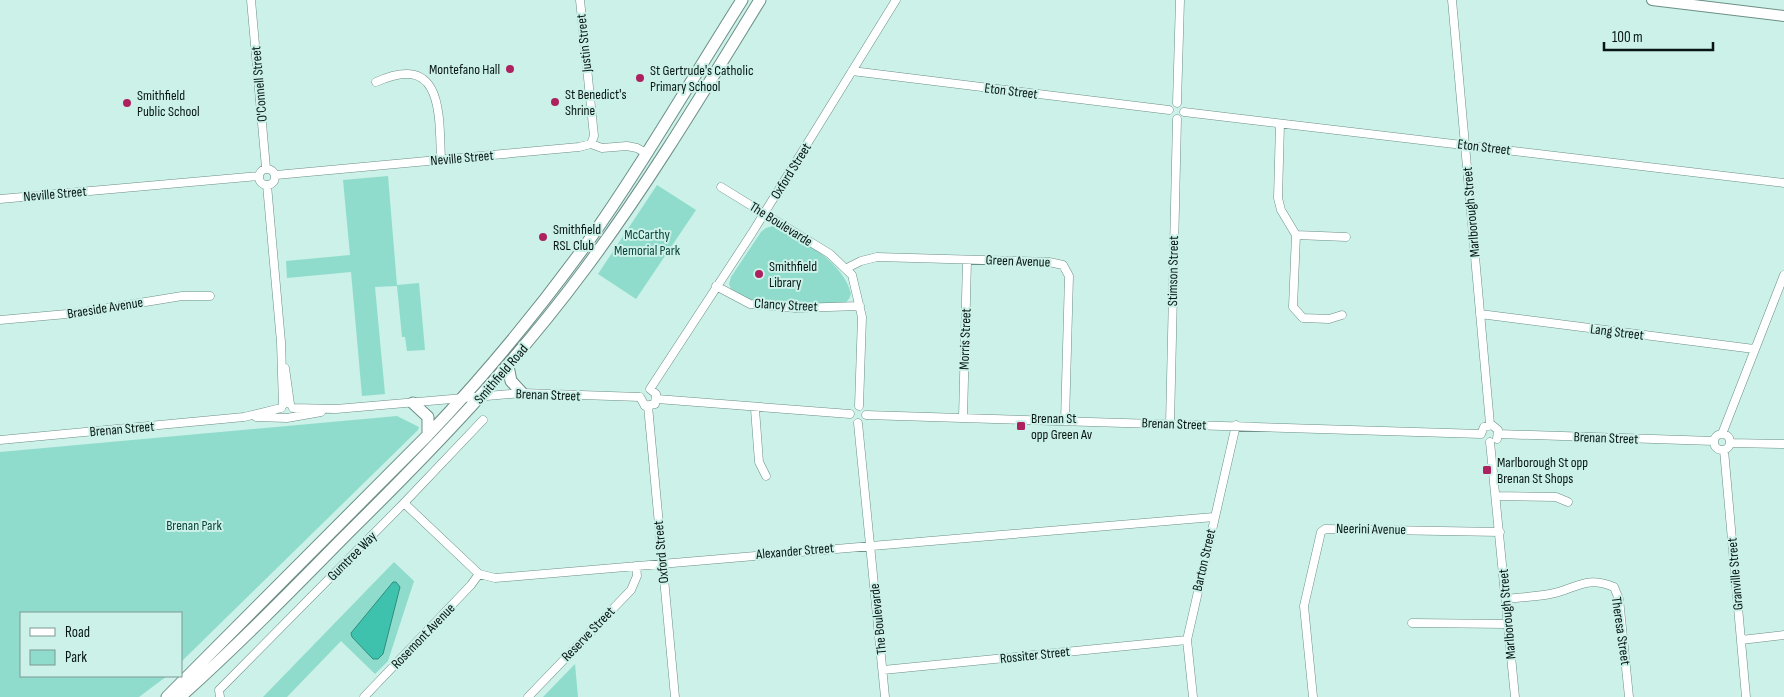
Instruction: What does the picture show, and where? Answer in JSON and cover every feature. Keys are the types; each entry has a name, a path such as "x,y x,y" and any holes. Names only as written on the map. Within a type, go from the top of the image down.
{"highway":[{"name":"Smithfield Road","path":"166,697 227,639 463,399 585,245 646,153 742,0"},
{"name":"Smithfield Road","path":"180,697 231,650 400,482 508,366 586,268 638,195 760,0"},
{"path":"476,382 489,358 520,319"},
{"path":"508,366 511,381 522,393"},
{"path":"413,403 428,418 428,435"},
{"path":"182,677 227,639"},
{"path":"158,697 182,677"}],"main road":[{"path":"1652,0 1691,2 1784,16"}],"street":[{"name":"O'Connell Street","path":"251,0 266,168"},
{"name":"Justin Street","path":"580,0 594,136 591,144"},
{"name":"Oxford Street","path":"650,389 765,213 896,0"},
{"path":"1177,104 1172,105 1169,110 1177,118 1183,116 1184,112 1177,104 1180,0"},
{"name":"Marlborough Street","path":"1452,0 1490,424"},
{"name":"Eton Street","path":"852,72 1169,110"},
{"path":"376,82 389,76 415,76 426,82 438,101 441,160"},
{"name":"Eton Street","path":"1184,112 1784,183"},
{"name":"Stimson Street","path":"1170,424 1177,118"},
{"path":"1280,124 1278,198 1282,210 1296,235 1295,311 1303,318 1329,319 1342,315"},
{"name":"Neville Street","path":"276,175 579,147 591,144 602,148 632,147 646,153"},
{"path":"266,168 271,169 276,175 274,182 267,185 262,183 259,176 266,168"},
{"name":"Neville Street","path":"0,199 259,176"},
{"path":"267,185 287,406 294,412 287,417 280,413 287,406"},
{"name":"The Boulevarde","path":"721,187 830,254 847,268 855,281 860,306 859,406"},
{"path":"1296,235 1346,237"},
{"name":"Green Avenue","path":"847,268 861,261 877,258 1057,262 1067,269 1069,276 1065,421"},
{"name":"Morris Street","path":"963,418 967,260"},
{"path":"1731,443 1730,448 1724,450 1716,446 1714,441 1715,437 1722,434 1784,274"},
{"name":"Clancy Street","path":"716,286 750,304 796,308 860,306"},
{"name":"Braeside Avenue","path":"0,320 78,314 182,296 210,296"},
{"name":"Lang Street","path":"1480,314 1754,349"},
{"path":"650,389 656,394 657,400 648,406 643,404 640,397 644,390 650,389"},
{"name":"Brenan Street","path":"0,440 244,417 287,417 336,409 522,393 640,397"},
{"path":"657,400 756,409 850,414"},
{"name":"Brenan Street","path":"244,417 287,406 336,409"},
{"name":"Oxford Street","path":"648,406 675,697"},
{"path":"859,406 865,410 866,415 858,423 853,421 850,414 852,409 859,406"},
{"path":"756,409 759,462 766,476"},
{"name":"Brenan Street","path":"866,415 1481,434"},
{"name":"Gumtree Way","path":"219,694 484,420"},
{"name":"The Boulevarde","path":"858,423 885,697"},
{"path":"1490,424 1496,427 1498,434 1496,439 1490,442 1484,440 1481,434 1484,427 1490,424"},
{"name":"Barton Street","path":"1193,697 1187,640 1236,426"},
{"name":"Brenan Street","path":"1498,434 1714,441"},
{"path":"1722,434 1731,443 1784,444"},
{"name":"Marlborough Street","path":"1490,442 1515,697"},
{"name":"Granville Street","path":"1724,450 1746,697"},
{"path":"1496,496 1556,497 1568,502"},
{"path":"404,503 479,574"},
{"name":"Alexander Street","path":"479,574 495,578 1214,517"},
{"name":"Neerini Avenue","path":"1313,697 1304,606 1321,532 1325,528 1500,532"},
{"name":"Reserve Street","path":"528,697 631,590 636,576 636,566"},
{"name":"Rosemont Avenue","path":"364,697 471,585 479,574"},
{"name":"Theresa Street","path":"1506,599 1551,594 1579,583 1600,581 1614,587 1619,599 1630,697"},
{"path":"1412,624 1508,624"},
{"path":"1741,640 1784,635"},
{"name":"Rossiter Street","path":"883,670 1187,640"}],"green space":[{"path":"388,176 397,285 419,283 425,350 407,351 405,337 402,337 397,286 375,287 385,394 362,396 351,272 287,278 286,261 350,255 343,180"},
{"name":"McCarthy Memorial Park","path":"657,185 696,210 636,299 598,274"},
{"path":"773,226 808,244 831,262 847,283 851,294 847,302 837,305 803,305 759,301 751,300 731,289 729,284 731,277 761,232"},
{"name":"Brenan Park","path":"397,416 419,427 182,661 182,612 20,612 20,677 166,677 139,697 0,697 0,452"},
{"path":"394,562 414,581 388,661 375,674 341,641 287,697 263,697"},
{"path":"575,664 578,697 543,697"}],"shaded area":[{"path":"393,582 396,582 400,587 383,654 378,659 373,659 352,637 351,633"}],"place":[{"name":"Montefano Hall","path":"510,69"},
{"name":"St Gertrude's Catholic Primary School","path":"640,78"},
{"name":"St Benedict's Shrine","path":"555,102"},
{"name":"Smithfield Public School","path":"127,103"},
{"name":"Smithfield RSL Club","path":"543,237"},
{"name":"Smithfield Library","path":"759,274"},
{"name":"Brenan St opp Green Av","path":"1021,426"},
{"name":"Marlborough St opp Brenan St Shops","path":"1487,470"}]}
